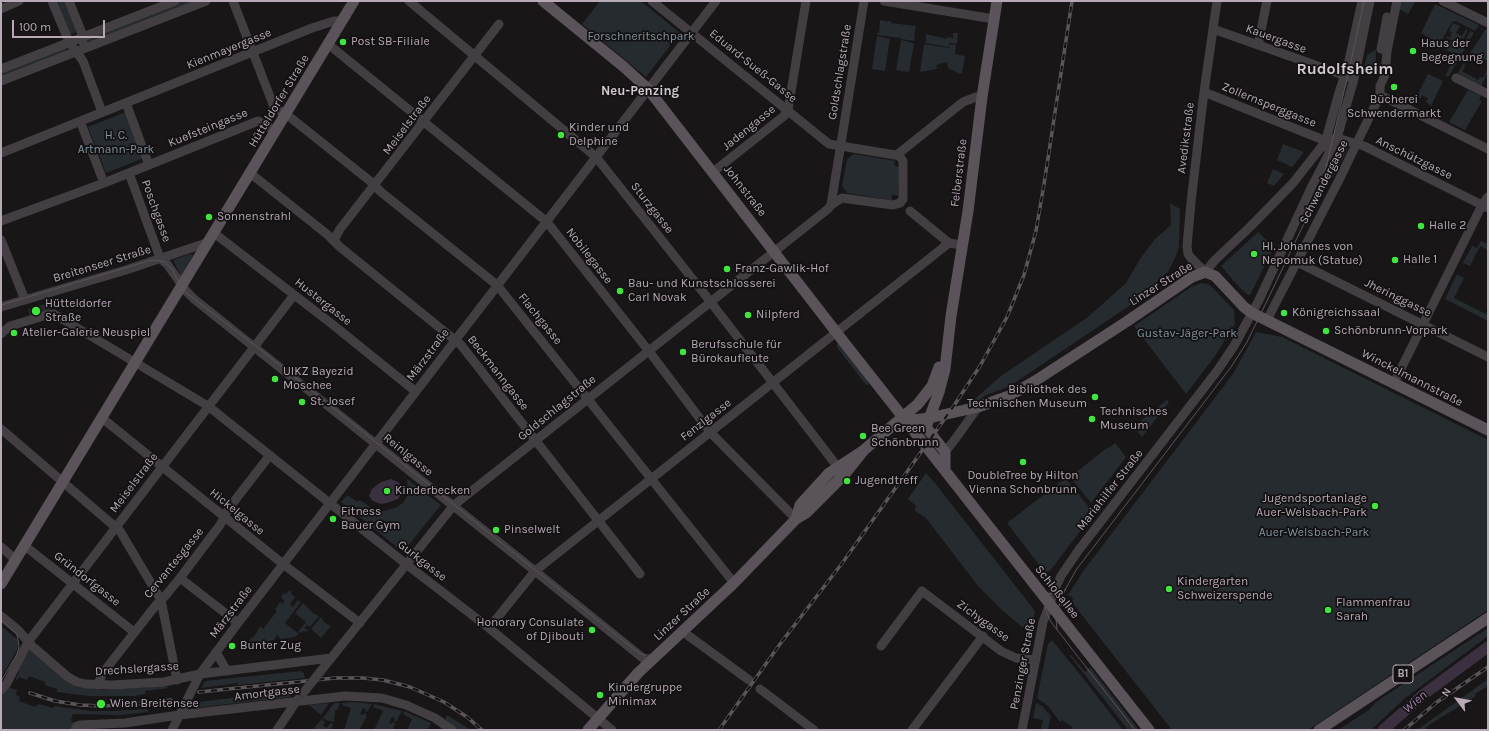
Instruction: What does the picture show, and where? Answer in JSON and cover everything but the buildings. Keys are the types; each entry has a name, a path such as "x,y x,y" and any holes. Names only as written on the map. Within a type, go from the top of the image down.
{"main road":[{"name":"Hütteldorfer Straße","path":"1,584 354,1"},
{"name":"Johnstraße","path":"543,1 643,83 904,417"},
{"name":"Felberstraße","path":"929,418 939,392 943,376 997,1"},
{"name":"Winckelmannstraße","path":"1205,272 1215,276 1244,307 1252,312 1488,430"},
{"name":"Linzer Straße","path":"796,519 800,505 829,472 864,450 904,417 913,420 929,418 978,407 1009,396 1035,381 1192,276 1205,272"},
{"name":"Felberstraße","path":"904,417 918,404 932,386 946,348"},
{"name":"Schloßallee","path":"904,417 1149,730"},
{"path":"929,418 926,427 945,452 945,470"},
{"name":"Linzer Straße","path":"588,730 648,663 734,583 796,519 806,514 844,475 864,450"},
{"name":"B1","path":"1319,730 1488,618"}],"street":[{"path":"1,8 19,1"},
{"path":"52,1 70,42 80,51"},
{"path":"69,1 83,36 80,51 102,112"},
{"path":"1,69 175,1"},
{"path":"1,82 206,1"},
{"name":"Flachgasse","path":"233,1 274,107 285,114 498,285 734,583"},
{"name":"Sturzgasse","path":"409,1 596,157 837,466"},
{"name":"Eduard-Sueß-Gasse","path":"652,1 829,144 895,155 898,154"},
{"name":"Märzstraße","path":"172,730 200,674 216,652 716,1"},
{"name":"Jadengasse","path":"713,172 784,116 788,110 806,1"},
{"name":"Goldschlagstraße","path":"831,205 864,1"},
{"path":"884,1 994,19"},
{"name":"Avedikstraße","path":"1205,272 1189,256 1187,246 1204,92 1217,1"},
{"path":"1258,45 1267,1"},
{"name":"Mariahilfer Straße","path":"1312,186 1345,76 1362,1"},
{"name":"Mariahilfer Straße","path":"1049,602 1061,576 1068,565 1234,346 1252,312 1312,186 1338,138 1354,79 1370,1"},
{"name":"Schwendergasse","path":"1387,50 1381,49 1390,1"},
{"name":"Schwendergasse","path":"1267,320 1357,144 1380,95 1380,86 1385,75 1387,50 1396,1"},
{"path":"1443,1 1488,23"},
{"name":"Kienmayergasse","path":"80,121 253,53 312,28 334,21 342,21"},
{"name":"Meiselstraße","path":"334,240 340,229 375,186 499,24"},
{"name":"Kauergasse","path":"1213,29 1354,79"},
{"name":"Nobilegasse","path":"328,44 423,123 547,222 648,350 710,432 796,519"},
{"path":"1456,78 1488,94"},
{"name":"Zollernsperggasse","path":"1204,92 1326,141"},
{"path":"1380,95 1488,149"},
{"path":"898,154 963,102 982,97"},
{"path":"1,221 149,165 126,103"},
{"path":"1,153 80,121 104,183"},
{"name":"Kuefsteingasse","path":"149,165 258,121 275,131"},
{"path":"1326,141 1338,138"},
{"name":"Anschützgasse","path":"1338,138 1357,144 1485,206"},
{"name":"Linzer Straße","path":"1205,272 1215,260 1293,183 1326,141"},
{"name":"Goldschlagstraße","path":"296,702 453,506 648,350 775,252 831,205 844,198 893,205 900,203 903,194 903,162 898,154"},
{"name":"Poschgasse","path":"129,173 160,258"},
{"name":"Beckmanngasse","path":"250,173 456,339 640,574"},
{"path":"1394,382 1485,206 1488,197"},
{"path":"910,211 949,243 962,245"},
{"name":"Breitenseer Straße","path":"1,307 160,258 212,237"},
{"name":"Hustergasse","path":"212,237 294,294 416,391"},
{"path":"1,240 25,300"},
{"name":"Fenzlgasse","path":"489,628 535,571 949,243"},
{"name":"Reinlgasse","path":"160,258 167,264 182,286 194,299 648,663"},
{"name":"Jheringgasse","path":"1297,262 1488,357"},
{"name":"Meiselstraße","path":"1,690 7,683 28,642 294,294"},
{"name":"Gurkgasse","path":"1,334 10,326 53,314 135,362 206,409 270,455 406,564 489,628 612,730"},
{"path":"945,452 978,407"},
{"name":"Hickelgasse","path":"102,418 283,564 360,623"},
{"path":"1,429 120,531 161,600 177,680"},
{"name":"Cervantesgasse","path":"98,685 102,674 134,632 180,578 220,525 229,508 270,455"},
{"name":"Gründorfgasse","path":"25,546 134,632"},
{"path":"1,547 16,560"},
{"path":"180,578 238,623"},
{"name":"Zichygasse","path":"881,646 922,591 1002,651 1016,658 1036,660"},
{"name":"Penzinger Straße","path":"1022,730 1043,622 1049,602"},
{"name":"Drechslergasse","path":"1,616 18,630 28,642 73,680 85,684 98,685 177,680 200,674 331,658"},
{"path":"682,631 749,680"},
{"path":"912,730 983,636"},
{"path":"216,652 227,671"},
{"path":"760,689 814,730"},
{"name":"Amortgasse","path":"76,728 121,724 179,715 346,696 382,698 406,705 435,718 452,730"},
{"path":"277,730 296,702"}],"green space":[{"path":"57,1 65,1 77,32 70,35"},
{"path":"183,1 198,1 90,44 87,38"},
{"name":"Forschneritschpark","path":"600,1 641,1 680,33 646,77 582,24"},
{"path":"1401,1 1416,1 1408,14 1399,9"},
{"path":"1435,4 1479,25 1475,31 1456,21 1452,22 1440,44 1421,33"},
{"path":"880,20 916,26 914,41 877,35 877,33 879,33"},
{"path":"1453,23 1460,26 1456,33 1462,36 1466,29 1468,30 1464,38 1453,41 1446,38 1447,36 1450,38 1452,32 1449,31"},
{"path":"1486,29 1488,30 1488,61 1470,53"},
{"path":"1470,31 1474,33 1449,76 1445,76 1456,55 1441,47 1445,39 1461,47"},
{"path":"953,33 958,33 957,44 949,43 949,47 925,43 926,34 947,39 947,37 953,38"},
{"path":"877,36 890,39 885,71 872,69"},
{"path":"901,40 914,43 909,72 896,70"},
{"path":"924,44 949,48 950,44 956,45 955,54 965,56 962,73 960,74 948,68 947,62 936,65 937,69 920,72"},
{"path":"66,46 69,52 1,78 1,72"},
{"path":"1376,50 1375,74 1363,71 1367,55"},
{"path":"1464,63 1465,67 1462,71 1478,80 1480,77 1483,78 1488,69 1481,86 1457,74"},
{"path":"1428,74 1443,81 1431,106 1426,102 1428,98 1422,95 1421,98 1419,98 1419,92"},
{"path":"1468,90 1481,96 1479,100 1482,101 1465,130 1449,122"},
{"name":"H. C. Artmann-Park","path":"126,112 144,158 106,173 88,127"},
{"path":"1283,144 1304,152 1292,167 1277,160"},
{"path":"1341,146 1348,148 1332,179 1336,161"},
{"path":"854,154 896,161 894,163 896,167 899,167 898,195 896,196 894,194 891,197 893,199 891,200 847,193 842,186 847,159"},
{"path":"1273,169 1284,174 1274,186 1267,183"},
{"path":"1170,203 1180,209 1179,247 1168,272 1154,284 1156,288 1010,386 984,396 980,401 969,404 1001,376 1088,317 1126,283 1140,259 1155,239 1171,225"},
{"path":"1258,232 1274,247 1250,295 1248,295 1221,266"},
{"path":"1481,241 1488,244 1488,250 1480,246 1470,266 1463,263 1472,246 1477,248"},
{"path":"190,254 193,255 181,277 173,260"},
{"path":"1457,274 1464,278 1454,298 1488,315 1488,321 1445,299"},
{"name":"Gustav-Jäger-Park","path":"1201,283 1208,284 1212,287 1234,310 1235,324 1215,356 1186,394 1134,326 1191,287"},
{"path":"48,303 50,310 30,316 28,309"},
{"name":"Auer-Welsbach-Park","path":"1256,332 1282,337 1488,440 1488,610 1308,730 1172,730 1071,601 1073,600 1072,597 1068,595 1084,570 1233,374"},
{"path":"838,342 869,382 868,385 866,385 836,346"},
{"path":"1167,400 1169,402 1142,437 1134,428 1141,423 1140,421"},
{"path":"1115,443 1126,457 1091,503 1070,477"},
{"path":"926,473 1035,611 1032,629 1022,627 1003,611 978,586 926,518 915,511 916,506 908,499"},
{"path":"407,479 441,505 403,552 341,502 347,495 358,502 360,500 374,510 384,511 395,508 403,503 408,495"},
{"path":"1066,479 1094,513 1050,571 1047,572 1044,571 1007,523"},
{"path":"291,591 291,594 295,597 290,604 293,607 298,600 301,602 285,623 299,634 294,637 282,639 279,638 278,634 274,640 259,643 257,645 258,648 252,649 251,644 248,642 254,637 260,626 263,629 277,611 274,609 280,602 282,604 285,601 281,597 284,593 286,594"},
{"path":"303,603 313,613 319,616 310,627 307,625 304,628 308,630 307,632 303,631 300,633 298,632 306,622 295,613"},
{"path":"321,617 325,623 331,626 321,638 311,629"},
{"path":"1,626 17,639 18,645 17,650 1,678"},
{"path":"1488,628 1488,636 1404,699 1371,730 1338,730 1369,710 1376,702"},
{"path":"1052,640 1123,730 1070,730 1072,727 1062,720 1060,722 1048,706 1037,698 1048,644"},
{"path":"29,650 77,687 103,690 165,686 169,688 145,691 145,694 134,696 89,696 57,692 57,689 45,685 45,682 29,676 27,680 19,677 17,681 16,678 19,672 19,667"},
{"path":"1071,655 1085,672 1090,667 1139,730 1128,730 1070,656"},
{"path":"301,671 304,673 305,678 238,685 238,683 201,688 205,681"},
{"path":"1488,679 1488,686 1475,694 1476,696 1429,725 1424,730 1417,730"},
{"path":"8,687 17,690 16,695 20,697 19,701 35,707 39,704 53,708 54,706 91,711 147,709 148,712 122,715 73,714 71,720 74,723 71,730 5,730 1,728 1,694"},
{"path":"298,688 290,697 194,708 194,701 199,702 239,697 239,695"},
{"path":"354,702 372,704 367,712 365,711 366,709 363,708 360,714 363,715 365,713 366,718 359,730 344,730 351,708 342,705 342,703"},
{"path":"329,703 321,715 309,705"},
{"path":"334,703 340,703 338,709 335,711 334,722 323,718"},
{"path":"1036,703 1042,706 1051,716 1048,730 1041,730 1043,720 1033,718"},
{"path":"374,704 402,711 396,722 394,720 395,718 392,717 389,723 395,723 393,730 374,730 383,711 373,707"},
{"path":"404,711 431,723 427,730 407,730 412,719 403,714"},
{"path":"447,715 471,730 458,730 445,719"},
{"path":"322,719 325,722 323,725 326,728 331,723 333,724 331,730 317,730 314,728"}],"shaded area":[{"name":"Kinderbecken","path":"391,479 401,485 402,493 398,499 381,504 373,501 369,496 372,489 381,482"}],"waterway":[{"name":"Wien","path":"1383,730 1424,694 1488,647"}],"tram line":[{"path":"1,587 356,1"},
{"path":"1057,629 1056,619 1060,602 1076,570 1231,367 1247,342 1321,188 1364,1"},
{"path":"1,305 148,261 155,260 165,262 172,269 181,287 189,295 261,350 630,646 644,655 650,655 657,652"},
{"path":"585,730 636,674 751,564 848,462 883,433 892,428 898,427 905,427 913,430 922,438 1037,585 1043,595 1046,611 1051,622 1135,730"},
{"path":"1039,589 1046,593 1053,594 1066,589"},
{"path":"1,620 17,634 19,647 17,654 1,681"}],"railway":[{"path":"719,730 780,644 843,562 953,407 980,366 1007,317 1024,275 1036,231 1072,1"},
{"path":"1404,730 1437,702 1488,667"},
{"path":"199,692 335,678 383,680 410,687 444,702 467,717 482,730"},
{"path":"30,693 55,701 80,705 125,705 171,700"}],"place":[{"name":"Post SB-Filiale","path":"343,42"},
{"name":"Haus der Begegnung","path":"1413,51"},
{"name":"Bücherei Schwendermarkt","path":"1394,87"},
{"name":"Kinder und Delphine","path":"561,135"},
{"name":"Sonnenstrahl","path":"209,217"},
{"name":"Halle 2","path":"1421,226"},
{"name":"Hl. Johannes von Nepomuk (Statue)","path":"1254,254"},
{"name":"Halle 1","path":"1395,260"},
{"name":"Franz-Gawlik-Hof","path":"727,269"},
{"name":"Bau- und Kunstschlosserei Carl Novak","path":"620,291"},
{"name":"Hütteldorfer Straße","path":"36,311"},
{"name":"Königreichssaal","path":"1284,313"},
{"name":"Nilpferd","path":"748,315"},
{"name":"Schönbrunn-Vorpark","path":"1326,331"},
{"name":"Atelier-Galerie Neuspiel","path":"14,333"},
{"name":"Berufsschule für Bürokaufleute","path":"683,352"},
{"name":"UIKZ Bayezid Moschee","path":"275,379"},
{"name":"Bibliothek des Technischen Museum","path":"1095,397"},
{"name":"St. Josef","path":"302,402"},
{"name":"Technisches Museum","path":"1092,419"},
{"name":"Bee Green Schönbrunn","path":"863,436"},
{"name":"DoubleTree by Hilton Vienna Schonbrunn","path":"1023,462"},
{"name":"Jugendtreff","path":"847,481"},
{"name":"Kinderbecken","path":"387,491"},
{"name":"Jugendsportanlage Auer-Welsbach-Park","path":"1375,506"},
{"name":"Fitness Bauer Gym","path":"333,519"},
{"name":"Pinselwelt","path":"496,530"},
{"name":"Kindergarten Schweizerspende","path":"1169,589"},
{"name":"Flammenfrau Sarah","path":"1328,610"},
{"name":"Honorary Consulate of Djibouti","path":"592,630"},
{"name":"Bunter Zug","path":"232,646"},
{"name":"Kindergruppe Minimax","path":"600,695"},
{"name":"Wien Breitensee","path":"101,704"}],"district":[{"name":"Rudolfsheim","path":"1345,69"},
{"name":"Neu-Penzing","path":"640,91"}]}
